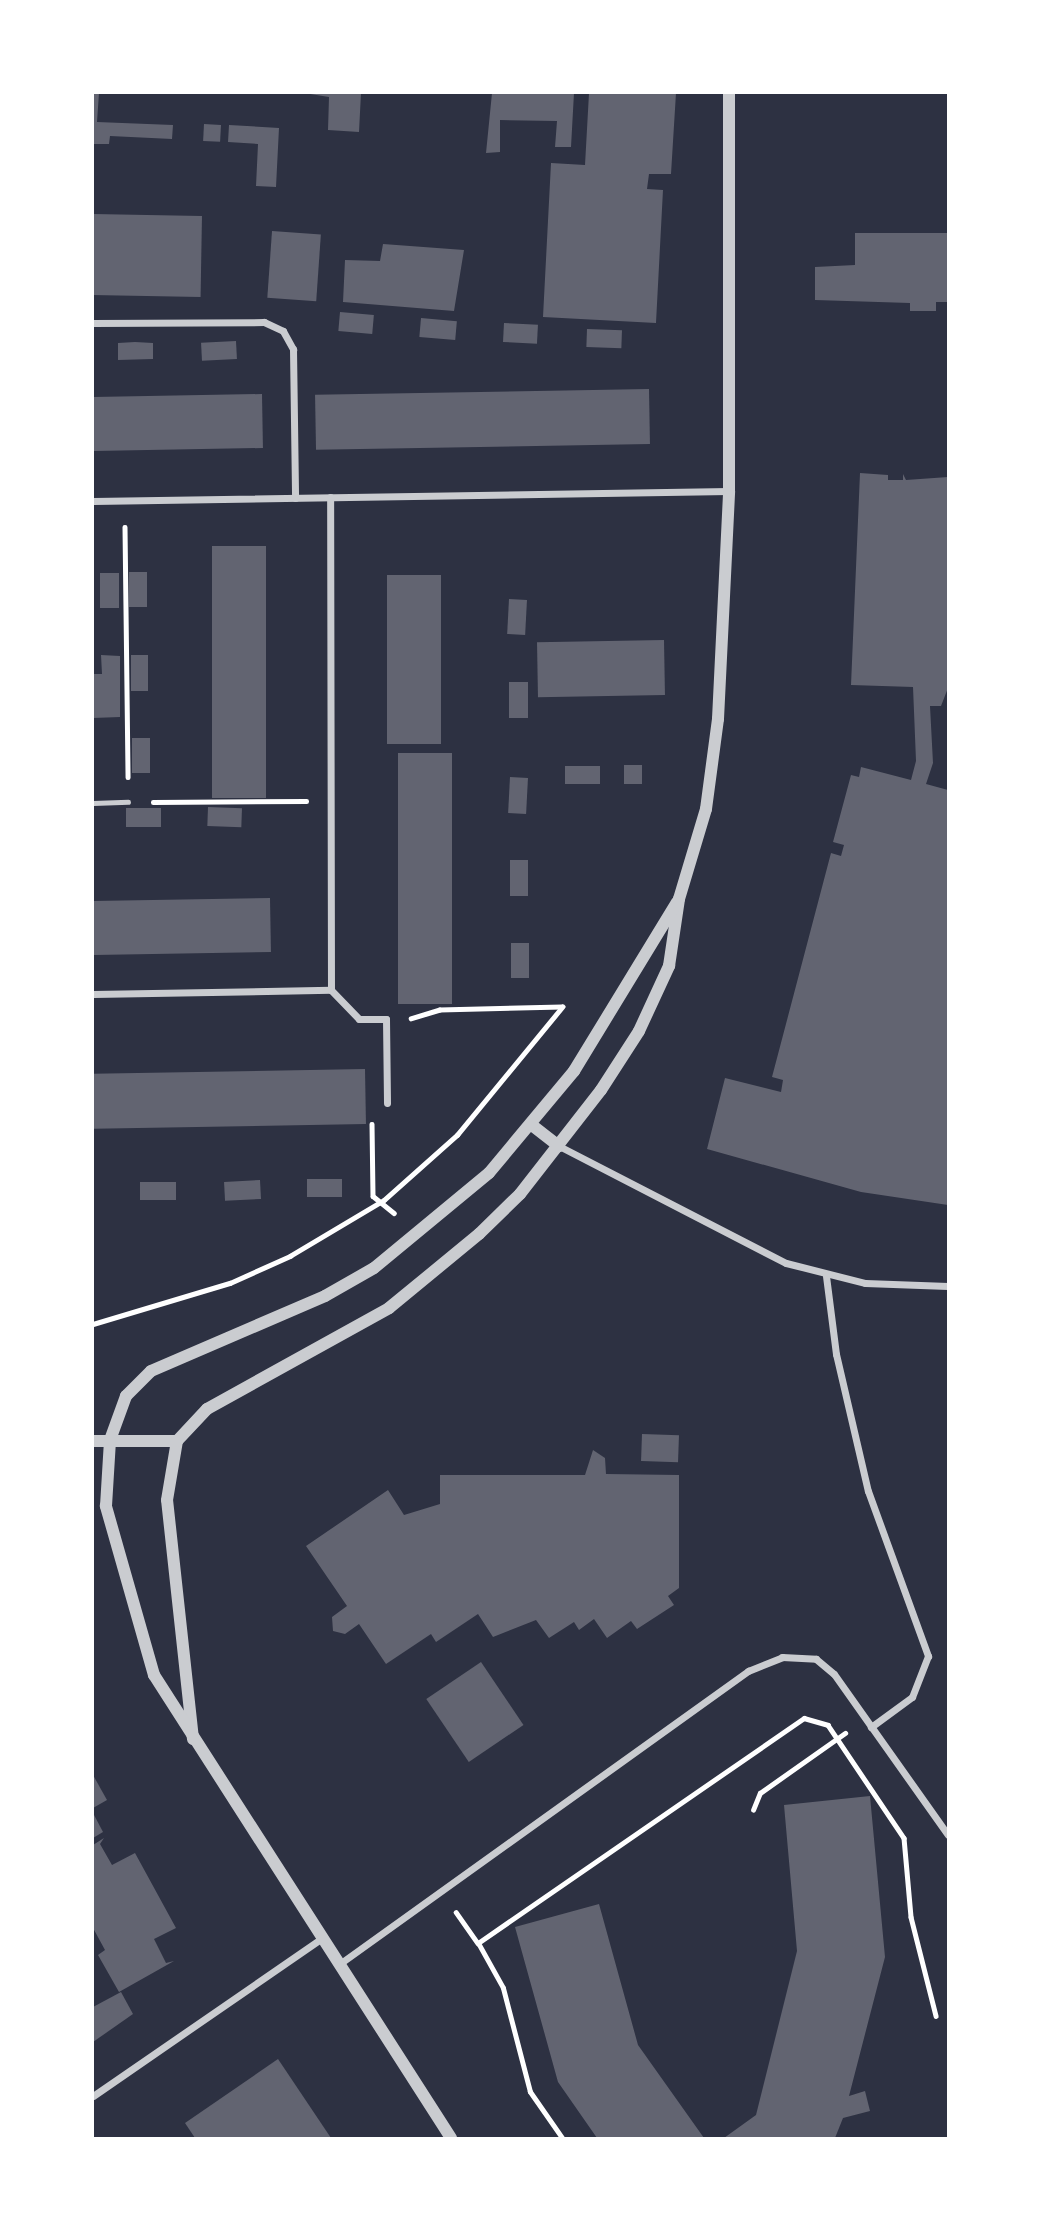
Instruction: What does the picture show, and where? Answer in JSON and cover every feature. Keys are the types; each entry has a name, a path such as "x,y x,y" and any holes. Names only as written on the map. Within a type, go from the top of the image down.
{"street":[{"path":"193,1739 170,1553 167,1500 177,1441 207,1409 356,1330 438,1271 559,1146 639,1031 669,966 679,899 713,764 729,491 729,93"},
{"path":"93,323 264,322 283,331 293,349 295,498"},
{"path":"93,501 729,491"},
{"path":"330,498 331,990 359,1019 386,1019 387,1103"},
{"path":"451,2138 336,1967 154,1675 122,1579 106,1506 110,1440 126,1396 150,1371 325,1296 415,1239 533,1126 679,899"},
{"path":"93,994 331,990"},
{"path":"533,1126 559,1146 748,1248 826,1276 948,1286"},
{"path":"826,1276 836,1354 868,1491 928,1656 912,1697 872,1727"},
{"path":"93,1441 177,1441"},
{"path":"336,1967 770,1660 816,1659 872,1727 948,1835"},
{"path":"93,2096 319,1940"}],"lane":[{"path":"93,803 128,802"}],"path":[{"path":"125,501 128,802 331,801"},
{"path":"93,1324 230,1283 290,1256 384,1200 457,1135 562,1007 440,1010 428,1018 386,1019"},
{"path":"387,1103 371,1104 373,1196 384,1200 415,1239"},
{"path":"478,1943 793,1723 821,1719 904,1838 911,1917 936,2016"},
{"path":"753,1810 760,1793 866,1719"},
{"path":"441,1891 478,1943 503,1988 530,2092 562,2138"}],"building":[{"path":"93,93 99,93 97,122 173,125 172,139 110,136 109,144 93,144"},
{"path":"304,93 361,93 359,132 328,130 329,97"},
{"path":"492,93 574,93 571,147 555,147 557,121 500,120 500,152 486,153"},
{"path":"589,93 676,93 671,174 649,174 647,189 663,190 656,323 543,317 551,163 585,165"},
{"path":"204,124 221,125 220,142 203,141"},
{"path":"229,125 279,128 276,187 256,186 258,144 228,142"},
{"path":"93,214 202,216 201,297 93,295"},
{"path":"272,231 321,234 316,301 267,298"},
{"path":"855,233 948,233 948,302 936,302 936,311 910,311 910,303 815,300 815,267 855,265"},
{"path":"383,244 464,250 454,311 343,302 345,260 380,261"},
{"path":"340,312 374,315 372,334 338,331"},
{"path":"421,318 457,321 455,340 419,337"},
{"path":"504,323 538,325 537,344 503,342"},
{"path":"587,329 622,330 621,348 586,347"},
{"path":"236,341 237,359 202,361 201,343"},
{"path":"118,343 153,343 153,359 118,360"},
{"path":"649,389 650,444 316,450 315,395"},
{"path":"262,394 263,448 94,451 93,397"},
{"path":"860,473 888,475 888,480 903,480 903,474 906,480 948,477 948,688 941,706 930,706 933,763 926,784 948,790 948,1205 861,1192 707,1149 725,1078 781,1092 783,1080 772,1077 831,853 841,856 844,845 833,842 851,775 859,777 861,767 911,780 916,761 913,687 851,685"},
{"path":"212,546 266,546 266,798 212,798"},
{"path":"129,572 147,572 147,607 129,607"},
{"path":"100,573 119,573 119,608 100,608"},
{"path":"387,575 441,575 441,744 387,744"},
{"path":"509,599 527,600 525,635 507,634"},
{"path":"664,640 665,695 538,697 537,642"},
{"path":"101,655 120,656 120,717 93,718 93,674 102,674"},
{"path":"131,655 148,655 148,691 131,691"},
{"path":"509,682 528,682 528,718 509,718"},
{"path":"132,738 150,738 150,773 132,773"},
{"path":"398,753 452,753 452,1004 398,1004"},
{"path":"624,765 642,765 642,784 624,784"},
{"path":"565,766 600,766 600,784 565,784"},
{"path":"510,777 528,778 526,814 508,813"},
{"path":"208,807 242,808 241,827 207,826"},
{"path":"126,808 161,808 161,827 126,827"},
{"path":"510,860 528,860 528,896 510,896"},
{"path":"270,898 271,952 94,955 93,901"},
{"path":"511,943 529,943 529,978 511,978"},
{"path":"365,1069 366,1124 94,1129 93,1074"},
{"path":"307,1179 342,1179 342,1197 307,1197"},
{"path":"260,1180 261,1199 225,1201 224,1182"},
{"path":"140,1182 176,1182 176,1200 140,1200"},
{"path":"642,1434 679,1435 678,1462 641,1461"},
{"path":"593,1450 605,1458 606,1474 679,1475 679,1588 668,1596 674,1605 637,1629 631,1621 607,1638 594,1619 579,1630 574,1622 549,1638 536,1620 493,1637 478,1614 436,1642 431,1634 386,1664 359,1624 345,1634 333,1631 332,1617 347,1606 306,1546 388,1490 404,1515 440,1504 440,1475 585,1475"},
{"path":"481,1662 523,1725 469,1762 426,1699"},
{"path":"93,1775 107,1800 93,1808"},
{"path":"870,1796 885,1957 849,2096 865,2091 870,2111 843,2118 835,2138 724,2138 756,2115 797,1951 784,1805"},
{"path":"93,1813 103,1832 93,1838"},
{"path":"104,1838 100,1844 112,1865 135,1853 176,1928 154,1939 166,1963 174,1961 119,1992 98,1955 105,1950 93,1928 93,1845"},
{"path":"599,1904 638,2045 704,2138 597,2138 558,2082 515,1927"},
{"path":"121,1992 133,2014 93,2042 93,2007"},
{"path":"278,2059 331,2138 195,2138 185,2123"}]}
